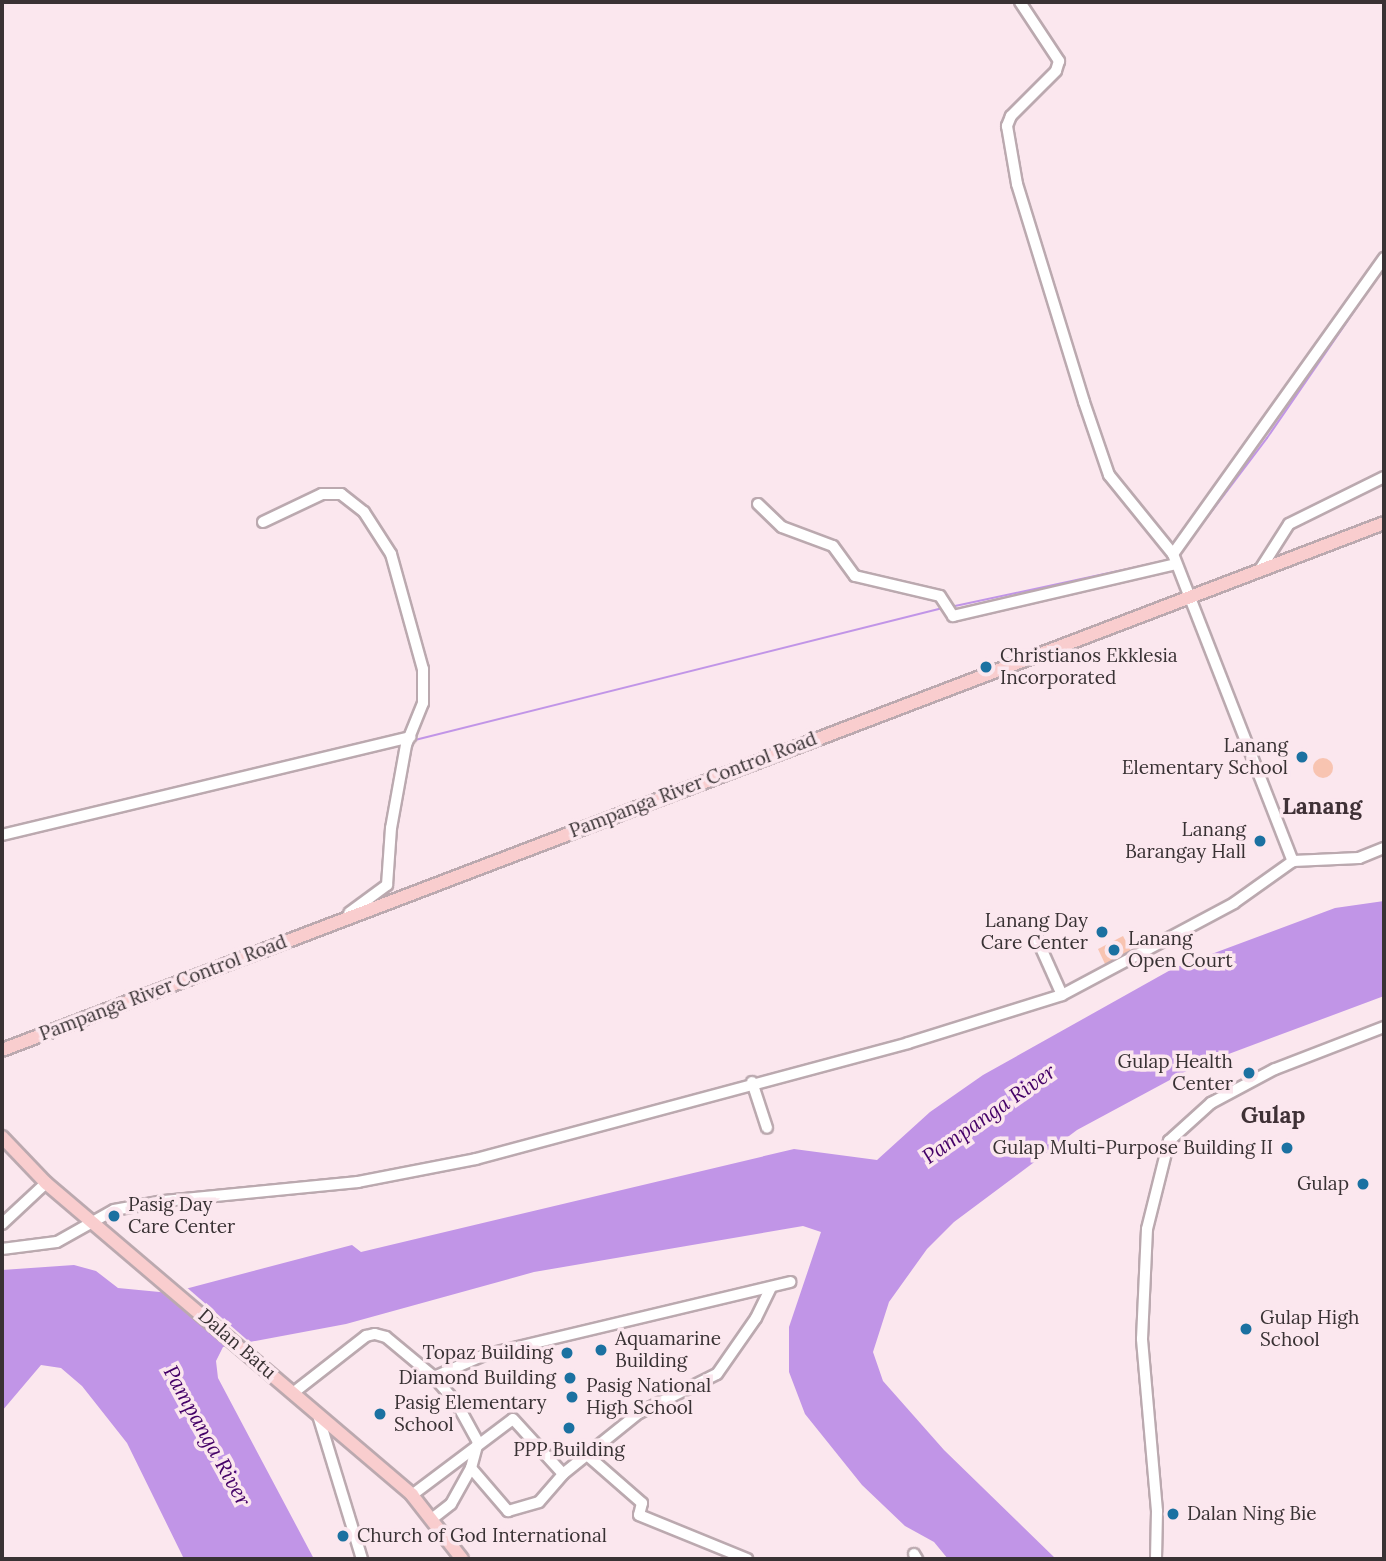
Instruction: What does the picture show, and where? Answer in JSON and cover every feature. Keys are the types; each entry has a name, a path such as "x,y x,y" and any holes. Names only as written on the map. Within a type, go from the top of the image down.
{"main road":[{"name":"Pampanga River Control Road","path":"2,1050 1113,624 1188,602 1259,571 1384,523"},
{"name":"Dalan Batu","path":"2,1137 47,1183 90,1221 149,1268 318,1416 412,1494 462,1559"}],"street":[{"path":"1020,2 1059,61 1056,71 1011,116 1007,126 1017,184 1109,475 1175,559 1188,602 1293,861"},
{"path":"758,504 782,527 833,547 855,576 940,596 953,616 1175,559 1384,258"},
{"path":"1259,571 1289,524 1384,477"},
{"path":"263,523 322,494 341,494 364,512 391,554 423,669 423,703 408,741 391,828 387,885 341,921"},
{"path":"2,835 408,741"},
{"path":"2,1249 57,1242 90,1221 114,1210 163,1201 358,1182 476,1159 752,1082 908,1043 1062,995 1234,903 1293,861 1359,858 1384,848"},
{"path":"1037,939 1062,995"},
{"path":"1156,1559 1157,1511 1142,1339 1147,1230 1169,1141 1211,1103 1275,1069 1384,1027"},
{"path":"752,1082 767,1128"},
{"path":"2,1224 47,1183"},
{"path":"434,1377 484,1355 790,1282"},
{"path":"471,1468 508,1511 539,1502 563,1474 648,1408 717,1374 756,1318 771,1287"},
{"path":"293,1393 366,1336 375,1334 386,1337 434,1377 456,1402 478,1442 471,1468 451,1504 432,1519"},
{"path":"318,1416 362,1559"},
{"path":"412,1494 507,1421 519,1420 563,1474"},
{"path":"587,1455 642,1503 639,1515 747,1559"}],"shaded area":[{"path":"1319,758 1327,758 1333,768 1327,778 1319,778 1313,772 1313,764"},
{"name":"Lanang Open Court","path":"1123,936 1131,951 1105,964 1098,949"}],"water":[{"name":"Pampanga River","path":"1384,901 1384,996 1194,1067 1077,1130 954,1222 927,1249 889,1302 873,1352 883,1381 944,1450 1056,1559 948,1559 934,1542 905,1526 862,1485 805,1414 789,1372 789,1327 821,1232 803,1226 534,1272 346,1324 223,1347 216,1361 218,1378 314,1559 184,1559 127,1443 82,1386 61,1368 41,1365 2,1411 2,1270 74,1265 96,1271 118,1288 170,1293 352,1245 361,1252 794,1149 877,1160 930,1112 983,1075 1174,968 1335,908"}],"pier":[{"path":"184,1285 253,1345 230,1349 160,1289"}],"waterway":[{"path":"1181,552 1267,438 1384,268"},
{"path":"955,606 1169,560"},
{"path":"415,740 943,608"},
{"path":"2,841 168,800"}],"place":[{"name":"Christianos Ekklesia Incorporated","path":"986,667"},
{"name":"Lanang Elementary School","path":"1302,757"},
{"name":"Lanang Barangay Hall","path":"1260,841"},
{"name":"Lanang Day Care Center","path":"1102,932"},
{"name":"Lanang Open Court","path":"1114,950"},
{"name":"Gulap Health Center","path":"1249,1073"},
{"name":"Gulap Multi-Purpose Building II","path":"1287,1148"},
{"name":"Gulap","path":"1363,1184"},
{"name":"Pasig Day Care Center","path":"114,1216"},
{"name":"Gulap High School","path":"1246,1329"},
{"name":"Aquamarine Building","path":"601,1350"},
{"name":"Topaz Building","path":"567,1353"},
{"name":"Diamond Building","path":"570,1378"},
{"name":"Pasig National High School","path":"572,1397"},
{"name":"Pasig Elementary School","path":"380,1414"},
{"name":"PPP Building","path":"569,1428"},
{"name":"Dalan Ning Bie","path":"1173,1514"},
{"name":"Church of God International","path":"343,1536"}],"district":[{"name":"Lanang","path":"1322,806"},
{"name":"Gulap","path":"1273,1115"}]}
